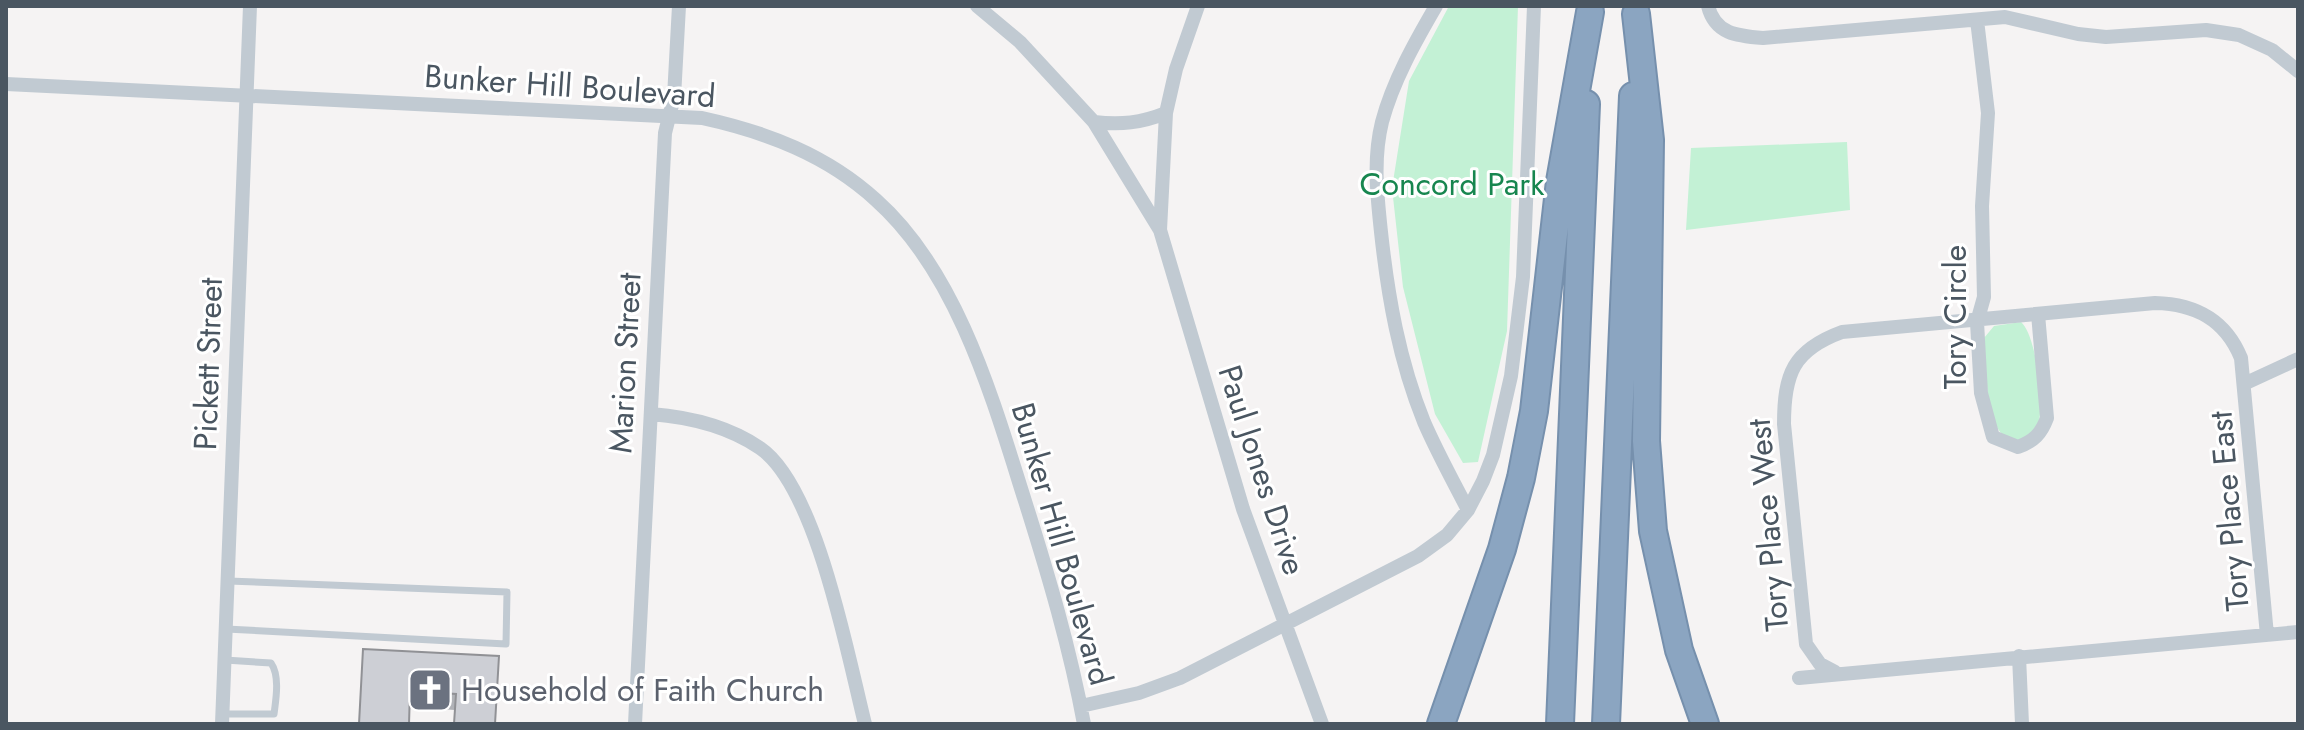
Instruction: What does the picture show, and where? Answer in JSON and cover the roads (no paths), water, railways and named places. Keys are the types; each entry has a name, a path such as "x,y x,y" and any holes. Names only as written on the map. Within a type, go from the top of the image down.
{"highway":[{"path":"1441,724 1502,549 1521,478 1534,411 1560,181 1590,9"},
{"path":"1560,724 1590,9"},
{"path":"1606,724 1636,10"},
{"path":"1636,10 1650,140 1646,441 1653,531 1679,650 1705,724"}],"street":[{"name":"Pickett Street","path":"222,719 250,6"},
{"name":"Marion Street","path":"635,724 665,133 679,6"},
{"name":"Paul Jones Drive","path":"1160,230 1166,113 1198,6"},
{"path":"1436,6 1399,75 1382,122 1376,157 1377,198 1388,295 1398,343 1424,422 1468,510"},
{"path":"1081,706 1139,693 1180,678 1418,556 1447,535 1468,510 1493,455 1518,328 1534,6"},
{"path":"1708,6 1715,24 1724,30 1763,38 2016,18 2078,34 2106,37 2206,30 2239,35 2272,50 2298,71"},
{"name":"Paul Jones Drive","path":"983,11 1020,42 1094,122 1160,230 1238,494 1322,724"},
{"name":"Tory Circle","path":"1977,20 1988,113 1988,152 1982,206 1984,297 1977,322 1985,421 1993,437 2018,447 2031,442 2042,430 2047,418 2038,314"},
{"name":"Bunker Hill Boulevard","path":"6,84 702,118 747,128 813,156 878,201 929,266 959,318 1002,427 1052,588 1084,724"},
{"path":"1094,122 1120,125 1144,122 1166,113"},
{"name":"Tory Place East","path":"2038,314 2155,303 2176,304 2198,310 2223,327 2235,343 2246,383 2267,635"},
{"name":"Tory Place West","path":"1835,672 1820,664 1806,644 1784,424 1784,394 1791,370 1820,340 1842,332 2038,314"},
{"path":"2246,383 2298,359"},
{"path":"651,414 681,417 736,435 762,449 783,470 802,505 831,593 865,724"},
{"path":"1799,678 1835,672 2298,632"},
{"path":"2019,656 2022,724"}],"lane":[{"path":"226,629 506,644 507,592 228,581"},
{"path":"225,660 271,663 276,679 274,724"},
{"path":"222,719 274,714"}],"place":[{"name":"Household of Faith Church","path":"430,690"}],"park label":[{"name":"Concord Park","path":"1452,184"}]}
